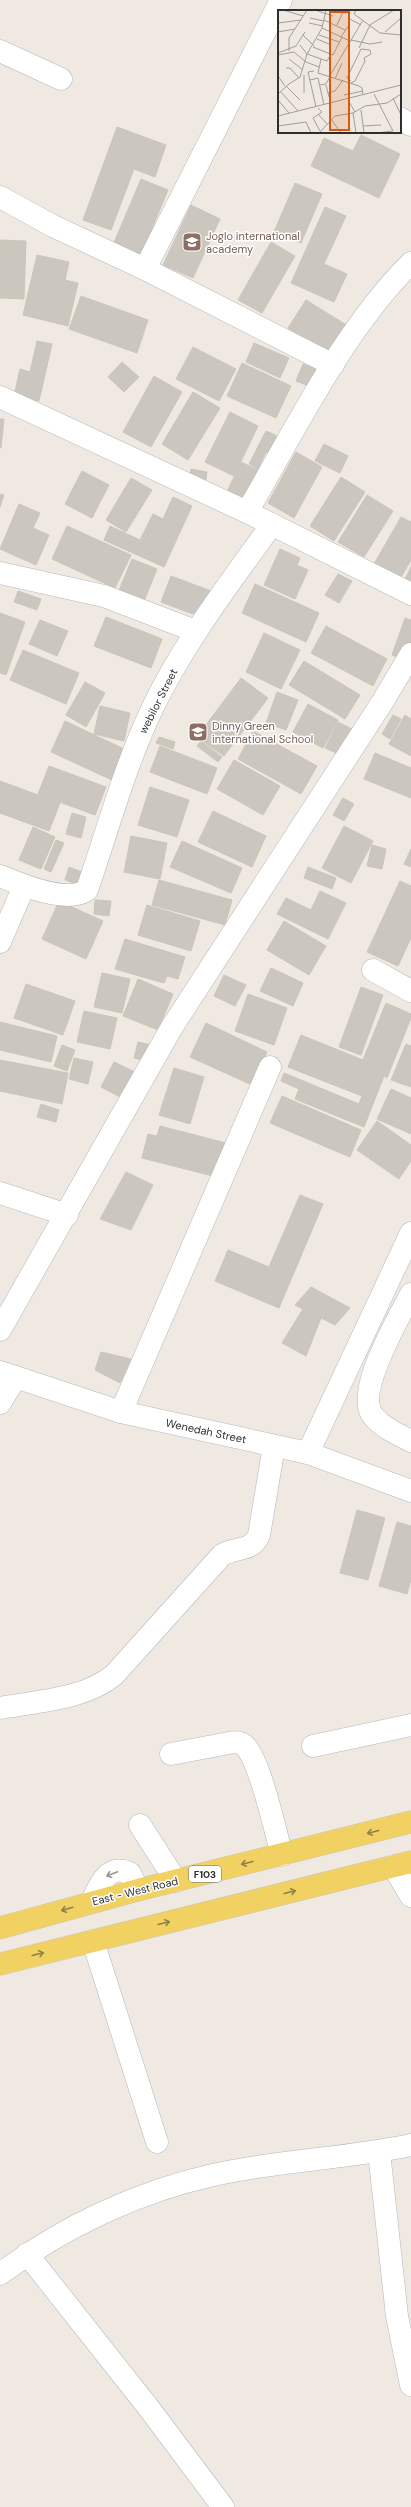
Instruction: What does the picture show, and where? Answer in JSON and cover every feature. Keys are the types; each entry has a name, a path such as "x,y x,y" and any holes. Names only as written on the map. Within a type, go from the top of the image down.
{"main road":[{"name":"East - West Road","path":"0,1928 91,1902 411,1822"},
{"path":"0,1964 402,1864"}],"street":[{"path":"145,269 281,0"},
{"path":"0,51 61,79"},
{"path":"401,119 411,125"},
{"path":"0,197 53,226 145,269 333,365"},
{"path":"247,512 333,365 368,311 388,285 411,263"},
{"path":"0,397 247,512 411,594"},
{"name":"webilor Street","path":"24,886 71,896 81,895 87,890 142,732 153,706 195,631 272,524"},
{"path":"0,573 104,596 195,631"},
{"path":"0,1330 67,1215 172,1027 383,701 411,654"},
{"path":"0,876 24,886 0,942"},
{"path":"373,970 411,992"},
{"path":"121,1412 270,1066"},
{"path":"0,1193 67,1215"},
{"path":"308,1453 411,1233"},
{"path":"411,1294 374,1371 369,1387 368,1403 372,1414 386,1428 411,1441"},
{"path":"0,1403 8,1375"},
{"name":"Wenedah Street","path":"8,1375 121,1412 308,1453 411,1491"},
{"path":"0,1708 65,1696 100,1686 114,1675 222,1555 228,1551 244,1549 255,1543 259,1535 274,1446"},
{"path":"313,1746 411,1725"},
{"path":"171,1754 237,1742 244,1745 260,1773 282,1855"},
{"path":"140,1825 176,1881"},
{"path":"402,1864 411,1896"},
{"path":"93,1941 157,2142"},
{"path":"0,2274 27,2254 109,2209 165,2188 214,2175 379,2152 411,2145"},
{"path":"379,2152 397,2316 411,2385"},
{"path":"27,2254 148,2407 223,2507"}],"building":[{"path":"117,127 166,145 155,177 134,169 111,230 83,220"},
{"path":"361,135 400,154 379,198 311,166 324,138 353,151"},
{"path":"141,179 168,190 140,257 113,245"},
{"path":"295,183 322,194 301,243 274,232"},
{"name":"Joglo international academy","path":"191,205 220,219 193,278 163,265"},
{"path":"325,207 346,216 324,264 347,274 334,302 291,283"},
{"path":"0,240 26,241 24,299 0,298"},
{"path":"271,242 295,256 262,313 238,300"},
{"path":"37,255 69,262 65,280 78,283 68,326 23,315"},
{"path":"81,296 148,320 137,353 69,329"},
{"path":"306,300 348,326 327,359 308,341 288,328"},
{"path":"37,341 52,344 39,401 14,396 20,369 30,372"},
{"path":"254,343 289,358 280,378 246,362"},
{"path":"193,347 236,369 219,401 176,379"},
{"path":"122,362 139,377 124,392 108,377"},
{"path":"242,363 291,386 276,418 227,396"},
{"path":"303,364 321,371 314,388 296,381"},
{"path":"154,376 182,392 151,447 123,432"},
{"path":"193,392 220,408 188,460 162,444"},
{"path":"230,412 258,426 234,476 205,462"},
{"path":"0,419 4,419 1,448 0,448"},
{"path":"266,431 284,439 276,457 266,452 258,469 249,464"},
{"path":"324,444 348,456 340,473 315,461"},
{"path":"296,452 322,467 294,518 268,503"},
{"path":"241,462 266,474 249,508 225,496"},
{"path":"191,469 207,472 205,486 188,482"},
{"path":"82,471 109,485 92,518 65,504"},
{"path":"341,477 365,492 334,541 310,526"},
{"path":"131,478 152,490 126,532 106,520"},
{"path":"0,494 4,495 0,507"},
{"path":"367,495 393,511 364,557 338,542"},
{"path":"173,497 192,506 164,567 104,540 110,526 140,540 153,514 163,519"},
{"path":"19,504 40,513 33,528 49,535 36,565 0,549"},
{"path":"401,517 411,522 411,560 400,579 374,564"},
{"path":"67,526 131,555 115,588 52,559"},
{"path":"280,549 300,558 297,565 308,570 295,599 264,585"},
{"path":"132,559 157,569 142,606 117,595"},
{"path":"411,567 411,587 403,583"},
{"path":"338,574 352,581 339,603 325,595"},
{"path":"171,576 211,591 201,617 161,602"},
{"path":"255,584 319,613 306,642 242,613"},
{"path":"18,591 41,599 37,610 14,602"},
{"path":"0,613 25,622 6,675 0,673"},
{"path":"106,617 162,639 151,668 94,646"},
{"path":"405,618 411,620 411,644 405,660 392,655"},
{"path":"40,620 68,631 57,656 29,644"},
{"path":"326,626 387,659 373,686 311,653"},
{"path":"264,633 300,650 281,689 246,672"},
{"path":"23,650 79,673 66,704 10,680"},
{"path":"304,661 360,695 345,719 289,685"},
{"path":"241,678 268,698 224,756 197,737"},
{"path":"85,682 105,693 86,727 66,715"},
{"path":"277,692 298,700 286,730 266,723"},
{"path":"308,704 338,720 323,748 293,732"},
{"path":"100,706 130,713 124,741 94,734"},
{"path":"393,715 401,719 390,739 382,734"},
{"path":"405,715 411,719 411,756 389,744"},
{"path":"65,721 126,750 112,780 51,752"},
{"path":"338,722 354,730 341,755 325,748"},
{"path":"253,731 317,766 301,794 238,759"},
{"path":"159,737 175,742 173,749 156,743"},
{"path":"201,741 222,757 218,762 197,746"},
{"path":"160,746 217,768 207,794 150,772"},
{"path":"375,753 411,768 411,798 364,779"},
{"path":"234,760 280,786 263,815 217,789"},
{"path":"49,766 106,787 95,815 38,794"},
{"path":"0,781 60,803 49,831 0,813"},
{"path":"150,787 189,800 177,837 138,825"},
{"path":"343,798 354,804 344,821 333,815"},
{"path":"213,811 266,836 252,867 198,842"},
{"path":"72,813 86,817 81,838 66,834"},
{"path":"344,826 373,841 351,883 322,868"},
{"path":"33,827 55,837 41,869 19,860"},
{"path":"131,836 167,843 160,879 124,872"},
{"path":"56,840 64,843 51,872 44,869"},
{"path":"182,841 242,868 231,893 170,867"},
{"path":"372,845 386,849 382,869 367,866"},
{"path":"411,849 411,867 404,864"},
{"path":"69,867 87,874 83,886 65,880"},
{"path":"308,867 336,878 332,889 304,878"},
{"path":"159,880 232,900 225,925 152,905"},
{"path":"400,881 411,886 411,938 398,966 367,952"},
{"path":"320,891 346,903 328,939 277,914 286,898 311,910"},
{"path":"95,900 111,901 109,916 94,914"},
{"path":"59,901 103,921 86,959 42,939"},
{"path":"147,905 200,921 191,951 138,935"},
{"path":"284,921 326,946 309,975 267,950"},
{"path":"125,939 185,957 178,979 167,976 164,983 115,969"},
{"path":"271,968 303,983 293,1006 260,991"},
{"path":"102,973 130,979 122,1013 94,1007"},
{"path":"224,975 246,985 235,1006 214,996"},
{"path":"138,979 173,994 158,1030 123,1016"},
{"path":"26,984 75,1001 63,1035 14,1018"},
{"path":"361,987 383,995 361,1055 339,1047"},
{"path":"248,994 287,1008 274,1045 235,1031"},
{"path":"386,1003 411,1014 411,1018 387,1078 384,1076 364,1127 295,1099 299,1089 281,1081 284,1073 359,1104 362,1096 288,1067 301,1035 363,1060"},
{"path":"84,1011 117,1018 110,1049 77,1042"},
{"path":"0,1022 57,1036 51,1062 0,1050"},
{"path":"206,1023 267,1052 252,1085 190,1057"},
{"path":"138,1042 151,1045 146,1061 134,1058"},
{"path":"406,1044 411,1046 411,1087 391,1080"},
{"path":"62,1045 75,1050 67,1071 54,1066"},
{"path":"74,1058 93,1062 88,1084 69,1079"},
{"path":"0,1060 68,1073 62,1104 0,1091"},
{"path":"114,1062 135,1072 122,1098 101,1087"},
{"path":"174,1068 204,1077 190,1124 159,1115"},
{"path":"391,1089 411,1098 411,1134 377,1119"},
{"path":"282,1096 361,1130 350,1157 270,1123"},
{"path":"41,1104 59,1110 56,1122 37,1117"},
{"path":"377,1121 411,1145 411,1161 399,1179 357,1150"},
{"path":"160,1126 226,1143 217,1177 142,1158 148,1134 157,1136"},
{"path":"126,1172 153,1185 131,1230 100,1219"},
{"path":"300,1195 323,1204 279,1308 215,1281 228,1250 269,1267"},
{"path":"311,1287 350,1308 335,1325 321,1318 306,1356 282,1343 303,1309 295,1305"},
{"path":"101,1352 131,1359 120,1383 95,1370"},
{"path":"357,1510 385,1518 368,1580 340,1573"},
{"path":"397,1522 411,1526 411,1579 407,1594 379,1586"}],"place":[{"name":"Joglo international academy","path":"192,242"},
{"name":"Dinny Green international School","path":"198,732"}]}
